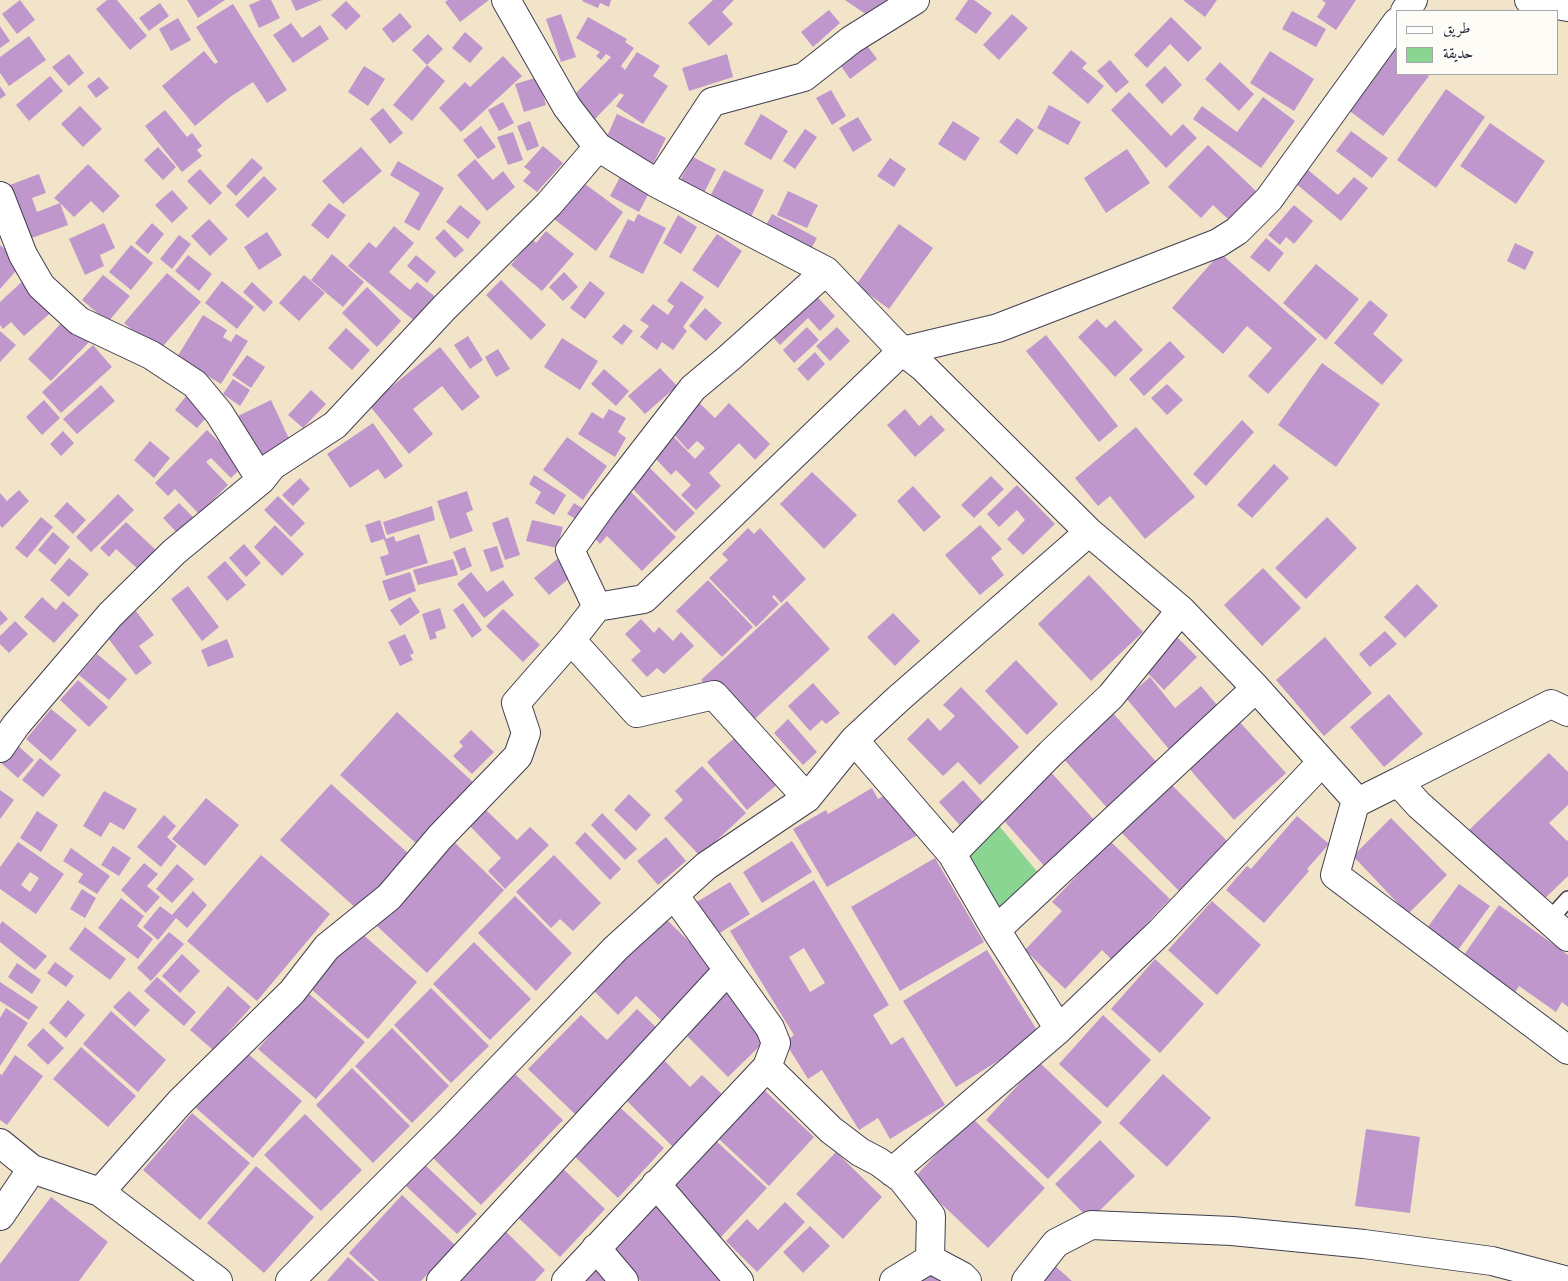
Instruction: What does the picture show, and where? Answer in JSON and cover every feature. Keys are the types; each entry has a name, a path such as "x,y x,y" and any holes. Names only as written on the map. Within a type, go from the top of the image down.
{"street":[{"path":"506,0 567,107 598,147 658,184 826,271 902,352 924,368 1089,532 1181,610 1256,688 1358,802 1551,704 1568,712"},
{"path":"658,184 712,102 804,77 851,40 915,0"},
{"path":"1529,0 1568,7"},
{"path":"100,1192 180,1102 292,992 327,947 389,897 440,837 518,756 526,733 516,703 571,640 596,607 644,599 902,352 998,328 1218,243 1237,231 1269,198 1396,23"},
{"path":"0,748 16,724 110,614 174,552 261,480 272,466 335,425 445,307 548,204 598,147"},
{"path":"0,196 23,255 41,286 79,321 151,355 195,384 219,413 261,480"},
{"path":"596,607 570,550 602,504 693,388 826,271"},
{"path":"290,1281 445,1126 616,948 706,866 807,798 854,740 898,699 1089,532"},
{"path":"952,854 1051,753 1111,696 1181,610"},
{"path":"571,640 636,713 714,695 807,798"},
{"path":"996,930 1256,688"},
{"path":"854,740 952,854 996,930 1059,1029"},
{"path":"892,1172 1059,1029 1161,931 1322,762"},
{"path":"1398,782 1419,805 1559,928"},
{"path":"1356,800 1336,874 1568,1050"},
{"path":"566,1281 767,1067 776,1043 770,1028 674,895"},
{"path":"441,1281 728,970"},
{"path":"767,1067 831,1130 902,1180 931,1216 930,1259"},
{"path":"0,1143 32,1169 100,1192 218,1281"},
{"path":"0,1216 32,1169"},
{"path":"656,1184 739,1281"},
{"path":"1026,1281 1056,1244 1091,1225 1232,1231 1364,1244 1492,1261 1568,1281"},
{"path":"596,1248 624,1281"},
{"path":"894,1281 930,1259"},
{"path":"930,1259 962,1276 967,1281"}],"lane":[{"path":"1559,928 1568,899"}],"green space":[{"path":"995,821 1040,875 998,916 961,854"}],"building":[{"path":"20,0 35,20 17,34 2,14"},
{"path":"107,0 117,0 147,36 130,50 96,9"},
{"path":"187,0 225,0 198,18"},
{"path":"261,0 271,0 280,18 259,28 249,5"},
{"path":"291,0 322,0 296,11"},
{"path":"448,0 489,0 460,22 445,2"},
{"path":"583,0 611,0 609,7 600,3 598,8"},
{"path":"713,0 734,0 722,12 733,24 709,46 688,23"},
{"path":"845,0 891,0 876,21"},
{"path":"968,0 974,0 992,13 976,34 955,19"},
{"path":"1183,0 1217,0 1205,17"},
{"path":"1322,0 1356,0 1336,30 1317,17 1326,3"},
{"path":"346,1 361,16 346,30 331,15"},
{"path":"160,3 169,16 149,31 139,18"},
{"path":"233,4 287,90 267,103 253,82 230,97 195,126 162,86 204,51 215,64 218,62 196,27"},
{"path":"829,10 840,23 813,47 801,32"},
{"path":"1292,11 1326,29 1316,47 1282,29"},
{"path":"400,13 412,27 393,43 382,29"},
{"path":"561,14 576,57 561,62 546,19"},
{"path":"1012,14 1028,28 999,60 983,45"},
{"path":"588,17 627,39 625,42 634,48 621,66 625,70 637,52 660,66 653,76 668,86 643,124 616,106 624,95 620,93 594,120 572,97 611,57 606,54 601,60 596,56 600,52 576,38"},
{"path":"1171,17 1202,48 1188,62 1170,44 1147,68 1134,55"},
{"path":"178,18 191,40 171,51 159,29"},
{"path":"291,23 302,38 320,25 329,39 293,63 273,35"},
{"path":"0,26 10,41 0,48"},
{"path":"465,32 483,48 470,63 452,48"},
{"path":"428,34 443,49 427,65 412,50"},
{"path":"29,36 46,60 9,86 0,73 0,57"},
{"path":"863,40 877,59 850,79 836,59"},
{"path":"1389,45 1396,50 1396,75 1429,76 1383,136 1343,106"},
{"path":"1071,50 1087,63 1082,68 1104,86 1088,104 1052,73"},
{"path":"1270,51 1314,79 1294,111 1250,83"},
{"path":"69,54 84,73 69,86 52,67"},
{"path":"727,54 733,77 689,91 682,68"},
{"path":"503,56 522,76 461,132 439,108 465,82 470,87"},
{"path":"1110,60 1129,82 1116,93 1097,71"},
{"path":"1220,62 1254,94 1239,111 1205,79"},
{"path":"427,65 445,81 412,121 393,105"},
{"path":"364,66 385,79 368,106 348,92"},
{"path":"1165,66 1182,85 1162,104 1145,85"},
{"path":"50,76 63,91 29,121 16,105"},
{"path":"99,77 109,88 96,98 87,86"},
{"path":"538,77 546,105 524,112 515,84"},
{"path":"0,86 6,95 0,99"},
{"path":"1446,89 1485,117 1436,188 1397,160"},
{"path":"831,90 846,116 832,125 816,98"},
{"path":"1129,92 1171,136 1183,124 1197,138 1166,168 1111,110"},
{"path":"1263,97 1295,121 1261,168 1193,119 1202,106 1237,132"},
{"path":"503,102 514,123 499,131 488,110"},
{"path":"1049,105 1081,122 1068,145 1037,128"},
{"path":"80,106 102,129 83,147 61,124"},
{"path":"383,108 403,133 390,144 370,119"},
{"path":"165,110 187,137 192,133 202,146 197,150 202,156 182,172 145,126"},
{"path":"617,114 666,138 651,168 603,145"},
{"path":"761,114 788,131 771,160 744,144"},
{"path":"858,117 872,140 853,152 839,128"},
{"path":"1017,118 1034,130 1017,155 999,142"},
{"path":"530,121 539,146 527,151 517,126"},
{"path":"953,121 980,138 965,161 938,144"},
{"path":"1490,123 1545,161 1516,204 1460,166"},
{"path":"481,126 496,147 478,159 463,140"},
{"path":"805,129 817,137 795,169 783,161"},
{"path":"1351,131 1388,158 1372,178 1336,151"},
{"path":"513,132 523,160 508,165 497,137"},
{"path":"1208,145 1258,193 1230,221 1213,205 1201,218 1168,187"},
{"path":"543,146 563,163 537,192 523,181 531,172 524,167"},
{"path":"158,147 176,167 163,180 144,160"},
{"path":"361,147 382,171 343,204 322,181"},
{"path":"1127,149 1150,183 1106,213 1084,178"},
{"path":"693,157 716,169 703,195 679,182"},
{"path":"252,158 263,168 236,196 226,186"},
{"path":"890,158 906,169 894,187 877,176"},
{"path":"475,159 493,180 503,171 515,187 487,211 457,175"},
{"path":"398,161 444,188 419,231 404,222 420,193 390,175"},
{"path":"88,164 120,196 103,213 91,201 74,217 54,198"},
{"path":"1301,164 1338,195 1354,177 1368,188 1341,221 1289,178"},
{"path":"200,169 222,193 210,205 187,181"},
{"path":"724,170 764,190 750,219 709,198"},
{"path":"39,174 46,193 32,198 37,212 60,203 68,225 26,240 7,186"},
{"path":"621,175 650,191 639,212 610,196"},
{"path":"264,176 277,189 248,218 235,205"},
{"path":"581,181 623,212 596,251 554,219"},
{"path":"172,190 188,208 172,223 155,205"},
{"path":"788,191 818,205 807,228 777,215"},
{"path":"329,203 346,215 328,239 311,225"},
{"path":"460,205 481,222 468,239 446,222"},
{"path":"1294,205 1313,221 1294,244 1286,237 1280,245 1268,235"},
{"path":"638,214 666,228 643,274 609,257 628,219 634,222"},
{"path":"772,214 817,238 805,260 760,236"},
{"path":"678,215 697,227 681,254 663,243"},
{"path":"209,219 228,239 210,256 191,236"},
{"path":"104,223 115,248 100,255 104,266 85,275 69,239"},
{"path":"152,223 164,234 148,254 135,243"},
{"path":"899,224 933,248 889,309 856,285"},
{"path":"394,226 414,243 389,272 410,290 417,282 438,299 417,323 348,266 369,242 376,248"},
{"path":"444,229 464,250 455,258 435,238"},
{"path":"546,231 574,254 542,291 511,265 532,239 536,243"},
{"path":"267,232 282,255 259,270 244,247"},
{"path":"717,234 742,251 718,288 692,270"},
{"path":"179,235 191,244 172,269 160,259"},
{"path":"1266,238 1284,253 1269,272 1250,257"},
{"path":"1515,243 1534,252 1525,270 1507,261"},
{"path":"0,245 22,264 0,289"},
{"path":"131,245 153,263 131,290 109,272"},
{"path":"1220,253 1317,339 1268,394 1248,376 1272,348 1247,326 1223,354 1172,308"},
{"path":"332,254 364,282 343,307 311,280"},
{"path":"188,255 212,274 199,291 175,271"},
{"path":"416,255 436,272 427,283 407,266"},
{"path":"1316,264 1359,299 1326,340 1283,303"},
{"path":"564,272 578,287 563,301 549,287"},
{"path":"167,273 201,302 158,352 124,323"},
{"path":"103,275 130,296 108,322 82,300"},
{"path":"304,275 325,293 299,321 279,303"},
{"path":"27,277 55,309 24,336 11,322 3,329 0,325 0,302"},
{"path":"501,280 546,325 531,340 486,295"},
{"path":"222,281 254,307 237,329 205,303"},
{"path":"590,281 605,293 585,319 570,308"},
{"path":"681,281 704,297 683,327 687,331 673,350 662,342 657,350 640,337 649,326 640,320 653,304 668,315 674,306 667,301"},
{"path":"252,282 273,302 264,312 243,292"},
{"path":"367,287 401,321 377,347 342,313"},
{"path":"812,291 835,316 820,331 808,318 780,345 769,333"},
{"path":"1370,300 1388,315 1373,334 1403,360 1382,385 1334,343"},
{"path":"705,308 722,323 706,341 689,326"},
{"path":"203,315 227,330 223,337 231,342 236,334 248,341 221,384 177,357"},
{"path":"65,319 89,342 51,381 28,359"},
{"path":"1097,319 1106,328 1115,320 1143,350 1115,377 1078,337"},
{"path":"624,324 633,331 622,345 612,337"},
{"path":"807,327 819,340 794,363 783,350"},
{"path":"837,327 850,341 830,361 816,346"},
{"path":"346,328 370,350 352,370 328,348"},
{"path":"0,331 16,345 0,362"},
{"path":"1046,335 1118,426 1099,442 1026,351"},
{"path":"468,336 483,360 470,369 454,345"},
{"path":"562,338 598,361 580,390 544,367"},
{"path":"1170,341 1185,357 1144,396 1129,379"},
{"path":"93,345 112,367 61,413 42,392"},
{"path":"440,347 480,397 462,411 442,386 413,409 433,434 409,454 369,405"},
{"path":"498,349 510,369 496,377 485,357"},
{"path":"815,352 825,364 808,381 797,369"},
{"path":"247,355 265,367 251,388 232,375"},
{"path":"1322,363 1380,404 1336,467 1278,425"},
{"path":"660,368 677,386 645,414 628,396"},
{"path":"604,369 629,391 616,406 591,384"},
{"path":"233,379 250,390 240,406 223,394"},
{"path":"1167,384 1183,400 1167,415 1151,398"},
{"path":"101,385 115,401 77,434 63,419"},
{"path":"311,390 326,404 303,428 288,415"},
{"path":"190,391 213,410 197,428 175,410"},
{"path":"688,392 715,418 729,403 770,444 755,460 739,443 709,473 721,486 696,510 681,495 691,485 676,470 671,475 654,457 668,431 695,459 705,448 697,441 688,450 670,430"},
{"path":"44,400 60,418 42,435 26,417"},
{"path":"271,400 292,445 256,461 236,417"},
{"path":"609,409 626,418 618,432 626,438 615,457 578,434 592,412 603,419"},
{"path":"905,409 919,426 931,415 945,430 915,457 887,425"},
{"path":"1242,420 1254,432 1206,486 1193,474"},
{"path":"373,423 403,466 385,479 378,469 350,488 327,454"},
{"path":"1136,427 1195,497 1145,539 1110,496 1098,506 1075,478"},
{"path":"207,430 243,466 231,478 211,458 206,462 228,485 199,514 175,489 168,496 155,483"},
{"path":"63,431 74,443 61,456 50,444"},
{"path":"567,437 607,466 583,500 543,470"},
{"path":"150,441 170,458 154,478 134,460"},
{"path":"646,464 695,513 675,532 627,483"},
{"path":"1274,464 1289,478 1252,518 1237,505"},
{"path":"812,472 857,515 824,549 780,504"},
{"path":"534,475 566,495 554,515 535,503 541,492 529,484"},
{"path":"991,476 1004,489 974,518 961,505"},
{"path":"300,478 310,489 293,506 282,495"},
{"path":"1017,485 1055,524 1023,555 1007,539 1025,520 1017,510 999,527 987,514"},
{"path":"913,486 941,517 924,532 897,501"},
{"path":"627,488 676,537 642,571 607,536 600,544 586,529"},
{"path":"19,490 29,501 2,528 0,525 0,493 7,501"},
{"path":"467,491 473,510 466,513 473,531 450,539 437,501"},
{"path":"118,494 134,510 91,552 76,537"},
{"path":"278,496 305,523 291,537 264,510"},
{"path":"67,502 86,520 73,534 54,516"},
{"path":"179,503 199,523 183,539 163,518"},
{"path":"574,503 589,512 583,523 567,514"},
{"path":"432,506 435,520 387,535 383,522"},
{"path":"41,517 53,527 27,558 15,548"},
{"path":"508,517 520,555 505,560 492,523"},
{"path":"1327,517 1357,548 1306,599 1275,568"},
{"path":"380,520 386,539 394,536 396,542 419,534 428,563 386,576 380,557 389,554 384,539 371,543 365,525"},
{"path":"532,520 563,527 557,548 526,541"},
{"path":"126,522 158,552 140,571 116,549 109,557 100,548"},
{"path":"275,525 304,554 282,576 254,547"},
{"path":"980,525 1002,549 991,558 1004,575 980,595 945,555"},
{"path":"748,528 754,534 760,528 806,579 781,603 774,595 772,597 779,604 756,627 709,578 728,560 722,554"},
{"path":"53,532 70,547 55,565 38,550"},
{"path":"244,544 261,563 246,577 229,558"},
{"path":"497,546 504,567 491,572 483,550"},
{"path":"465,547 472,566 461,571 453,552"},
{"path":"562,555 576,573 549,595 534,578"},
{"path":"69,558 89,574 69,597 50,580"},
{"path":"453,559 458,575 418,585 413,570"},
{"path":"225,561 246,585 227,601 207,577"},
{"path":"1263,568 1301,608 1262,646 1224,605"},
{"path":"410,572 416,591 389,601 382,581"},
{"path":"471,572 487,592 503,580 514,595 484,618 457,584"},
{"path":"1089,575 1143,632 1091,681 1038,624"},
{"path":"708,580 753,627 722,657 676,611"},
{"path":"1417,584 1438,606 1405,638 1384,617"},
{"path":"188,586 219,627 202,641 171,599"},
{"path":"42,597 56,610 63,601 79,615 54,643 24,617"},
{"path":"410,597 420,612 400,626 390,610"},
{"path":"787,601 830,649 745,728 701,680"},
{"path":"463,603 482,630 472,638 453,610"},
{"path":"440,608 446,628 435,632 437,638 430,640 422,614"},
{"path":"503,609 540,645 523,662 486,626"},
{"path":"0,610 8,619 0,626"},
{"path":"136,611 154,635 139,646 152,663 136,675 105,634"},
{"path":"893,613 920,641 895,666 867,637"},
{"path":"641,619 654,633 659,627 673,641 681,632 694,646 664,674 657,668 647,677 631,660 641,651 625,634"},
{"path":"15,621 28,634 9,653 0,644 0,636"},
{"path":"1385,631 1397,644 1370,667 1359,654"},
{"path":"1173,633 1197,657 1164,690 1140,665"},
{"path":"405,634 414,653 410,655 413,660 400,666 388,642"},
{"path":"1325,637 1372,693 1324,736 1276,680"},
{"path":"227,639 234,657 208,667 201,650"},
{"path":"97,654 127,679 109,700 79,675"},
{"path":"1016,660 1058,704 1027,735 985,691"},
{"path":"1150,677 1175,708 1201,686 1222,711 1173,754 1126,698"},
{"path":"78,680 108,707 89,727 60,700"},
{"path":"813,683 840,713 826,724 822,720 810,731 788,706"},
{"path":"961,687 1019,747 980,785 958,762 943,776 907,739 928,718 940,731 955,716 943,705"},
{"path":"1389,694 1423,734 1384,767 1350,727"},
{"path":"51,709 77,730 51,761 26,739"},
{"path":"397,712 474,783 418,845 340,775"},
{"path":"1112,712 1159,765 1109,810 1062,757"},
{"path":"788,719 817,752 803,765 774,733"},
{"path":"1237,719 1286,773 1234,820 1186,765"},
{"path":"471,730 494,752 472,774 453,756 463,746 459,742"},
{"path":"738,735 779,783 747,810 707,762"},
{"path":"16,744 34,760 18,778 0,762"},
{"path":"1549,753 1568,772 1568,805 1549,823 1568,840 1568,876 1539,904 1468,831"},
{"path":"40,758 61,775 43,797 22,780"},
{"path":"702,766 746,813 700,856 664,818 683,800 675,791"},
{"path":"1049,770 1097,823 1046,868 999,815"},
{"path":"963,780 990,810 966,832 939,802"},
{"path":"1169,782 1230,844 1181,893 1120,831"},
{"path":"331,784 409,854 358,910 280,840"},
{"path":"872,788 878,799 896,789 921,833 827,887 793,829 826,810 828,814"},
{"path":"0,790 14,800 0,819"},
{"path":"104,791 137,809 124,830 110,822 101,837 83,826"},
{"path":"629,794 651,815 636,831 614,810"},
{"path":"206,798 239,825 205,866 172,839"},
{"path":"486,810 517,840 530,827 549,845 505,889 488,871 501,858 470,826"},
{"path":"37,811 58,825 41,852 20,838"},
{"path":"602,813 637,849 625,860 591,825"},
{"path":"164,815 176,826 167,837 177,846 161,867 137,847"},
{"path":"1297,816 1329,844 1307,869 1309,871 1264,923 1226,890 1247,866 1251,869"},
{"path":"1391,818 1447,875 1408,914 1353,856"},
{"path":"585,832 621,869 610,880 575,843"},
{"path":"666,837 686,861 658,885 637,861"},
{"path":"792,841 812,872 762,903 743,872"},
{"path":"1110,841 1170,899 1112,960 1102,950 1065,989 1025,950 1062,911 1052,902"},
{"path":"18,842 64,874 36,914 0,889 0,867","holes":["30,872 39,878 30,892 21,885"]},
{"path":"454,842 504,890 427,973 376,925"},
{"path":"113,846 131,858 119,876 101,865"},
{"path":"71,848 110,876 97,894 78,882 83,874 63,861"},
{"path":"261,855 330,914 257,1001 187,941"},
{"path":"554,855 601,903 573,931 560,919 551,928 516,892"},
{"path":"935,858 984,942 900,991 851,907"},
{"path":"144,863 158,874 147,886 160,897 146,913 121,890"},
{"path":"177,864 194,879 172,903 156,889"},
{"path":"814,880 889,1005 873,1015 891,1045 903,1037 945,1105 890,1139 878,1118 859,1130 822,1070 808,1079 785,1042 794,1035 730,931","holes":["804,948 825,983 810,992 789,957"]},
{"path":"730,882 750,914 715,936 695,903"},
{"path":"1459,884 1490,906 1453,957 1422,935"},
{"path":"82,889 96,898 85,918 70,909"},
{"path":"193,891 207,905 187,928 176,918 158,940 143,927 160,906 172,915"},
{"path":"515,896 572,953 536,991 478,933"},
{"path":"121,898 144,916 137,926 153,939 138,959 98,928"},
{"path":"1212,901 1261,945 1217,995 1168,950"},
{"path":"1499,905 1568,955 1568,1007 1562,1002 1556,1012 1519,986 1511,999 1459,962"},
{"path":"665,918 716,968 663,1022 636,996 618,1015 593,990"},
{"path":"2,921 47,956 35,970 0,942 0,925"},
{"path":"85,927 126,959 110,980 69,949"},
{"path":"169,932 184,944 151,981 137,968"},
{"path":"360,932 417,982 368,1039 310,988"},
{"path":"474,942 531,999 490,1040 433,984"},
{"path":"987,950 1040,1035 956,1087 903,1001"},
{"path":"182,954 200,971 180,993 162,976"},
{"path":"1155,959 1204,1004 1160,1053 1111,1009"},
{"path":"55,962 74,976 66,987 47,973"},
{"path":"17,963 41,980 32,994 8,977"},
{"path":"157,977 196,1012 184,1026 144,991"},
{"path":"0,982 38,1007 29,1020 0,1001"},
{"path":"228,986 251,1007 213,1050 190,1030"},
{"path":"431,988 489,1046 451,1083 394,1025"},
{"path":"129,991 150,1010 135,1027 113,1007"},
{"path":"307,992 365,1042 316,1099 258,1049"},
{"path":"725,992 769,1037 728,1077 684,1033"},
{"path":"68,1000 85,1015 66,1038 49,1023"},
{"path":"6,1008 28,1023 0,1066 0,1018"},
{"path":"637,1009 659,1030 577,1116 528,1069 581,1015 607,1040"},
{"path":"111,1011 166,1060 138,1092 83,1044"},
{"path":"1103,1015 1151,1060 1107,1108 1059,1064"},
{"path":"43,1028 64,1048 48,1065 27,1045"},
{"path":"392,1028 449,1086 412,1123 355,1066"},
{"path":"81,1047 136,1096 108,1127 53,1079"},
{"path":"245,1051 302,1101 253,1158 196,1108"},
{"path":"15,1055 43,1076 7,1125 0,1120 0,1074 2,1075"},
{"path":"662,1058 690,1087 702,1075 727,1099 676,1150 622,1096"},
{"path":"1039,1062 1102,1122 1048,1179 986,1120"},
{"path":"352,1068 410,1126 373,1163 316,1105"},
{"path":"515,1074 563,1120 481,1205 433,1158"},
{"path":"1163,1074 1211,1118 1167,1167 1119,1123"},
{"path":"763,1089 814,1137 769,1186 718,1138"},
{"path":"613,1101 664,1148 618,1198 568,1150"},
{"path":"192,1113 250,1163 200,1220 143,1170"},
{"path":"305,1114 362,1170 321,1211 264,1155"},
{"path":"971,1117 1045,1188 988,1248 914,1178"},
{"path":"1366,1129 1420,1137 1410,1213 1355,1206"},
{"path":"715,1140 767,1188 721,1237 670,1189"},
{"path":"1100,1140 1135,1176 1090,1220 1055,1184"},
{"path":"836,1152 882,1197 843,1239 796,1194"},
{"path":"555,1161 605,1209 560,1257 509,1209"},
{"path":"425,1165 477,1214 457,1234 406,1186"},
{"path":"256,1166 314,1217 264,1273 207,1223"},
{"path":"402,1195 455,1245 421,1281 379,1281 349,1253"},
{"path":"51,1197 108,1242 79,1281 0,1281 0,1264"},
{"path":"785,1202 805,1222 757,1272 726,1241 747,1219 758,1230"},
{"path":"657,1203 739,1281 641,1281 611,1252"},
{"path":"495,1221 545,1270 535,1281 461,1281 449,1270"},
{"path":"810,1226 830,1246 803,1273 783,1252"},
{"path":"348,1257 375,1281 327,1281"},
{"path":"597,1263 616,1281 580,1281"},
{"path":"929,1263 945,1281 910,1281"},
{"path":"1055,1266 1072,1281 1041,1281"}]}
